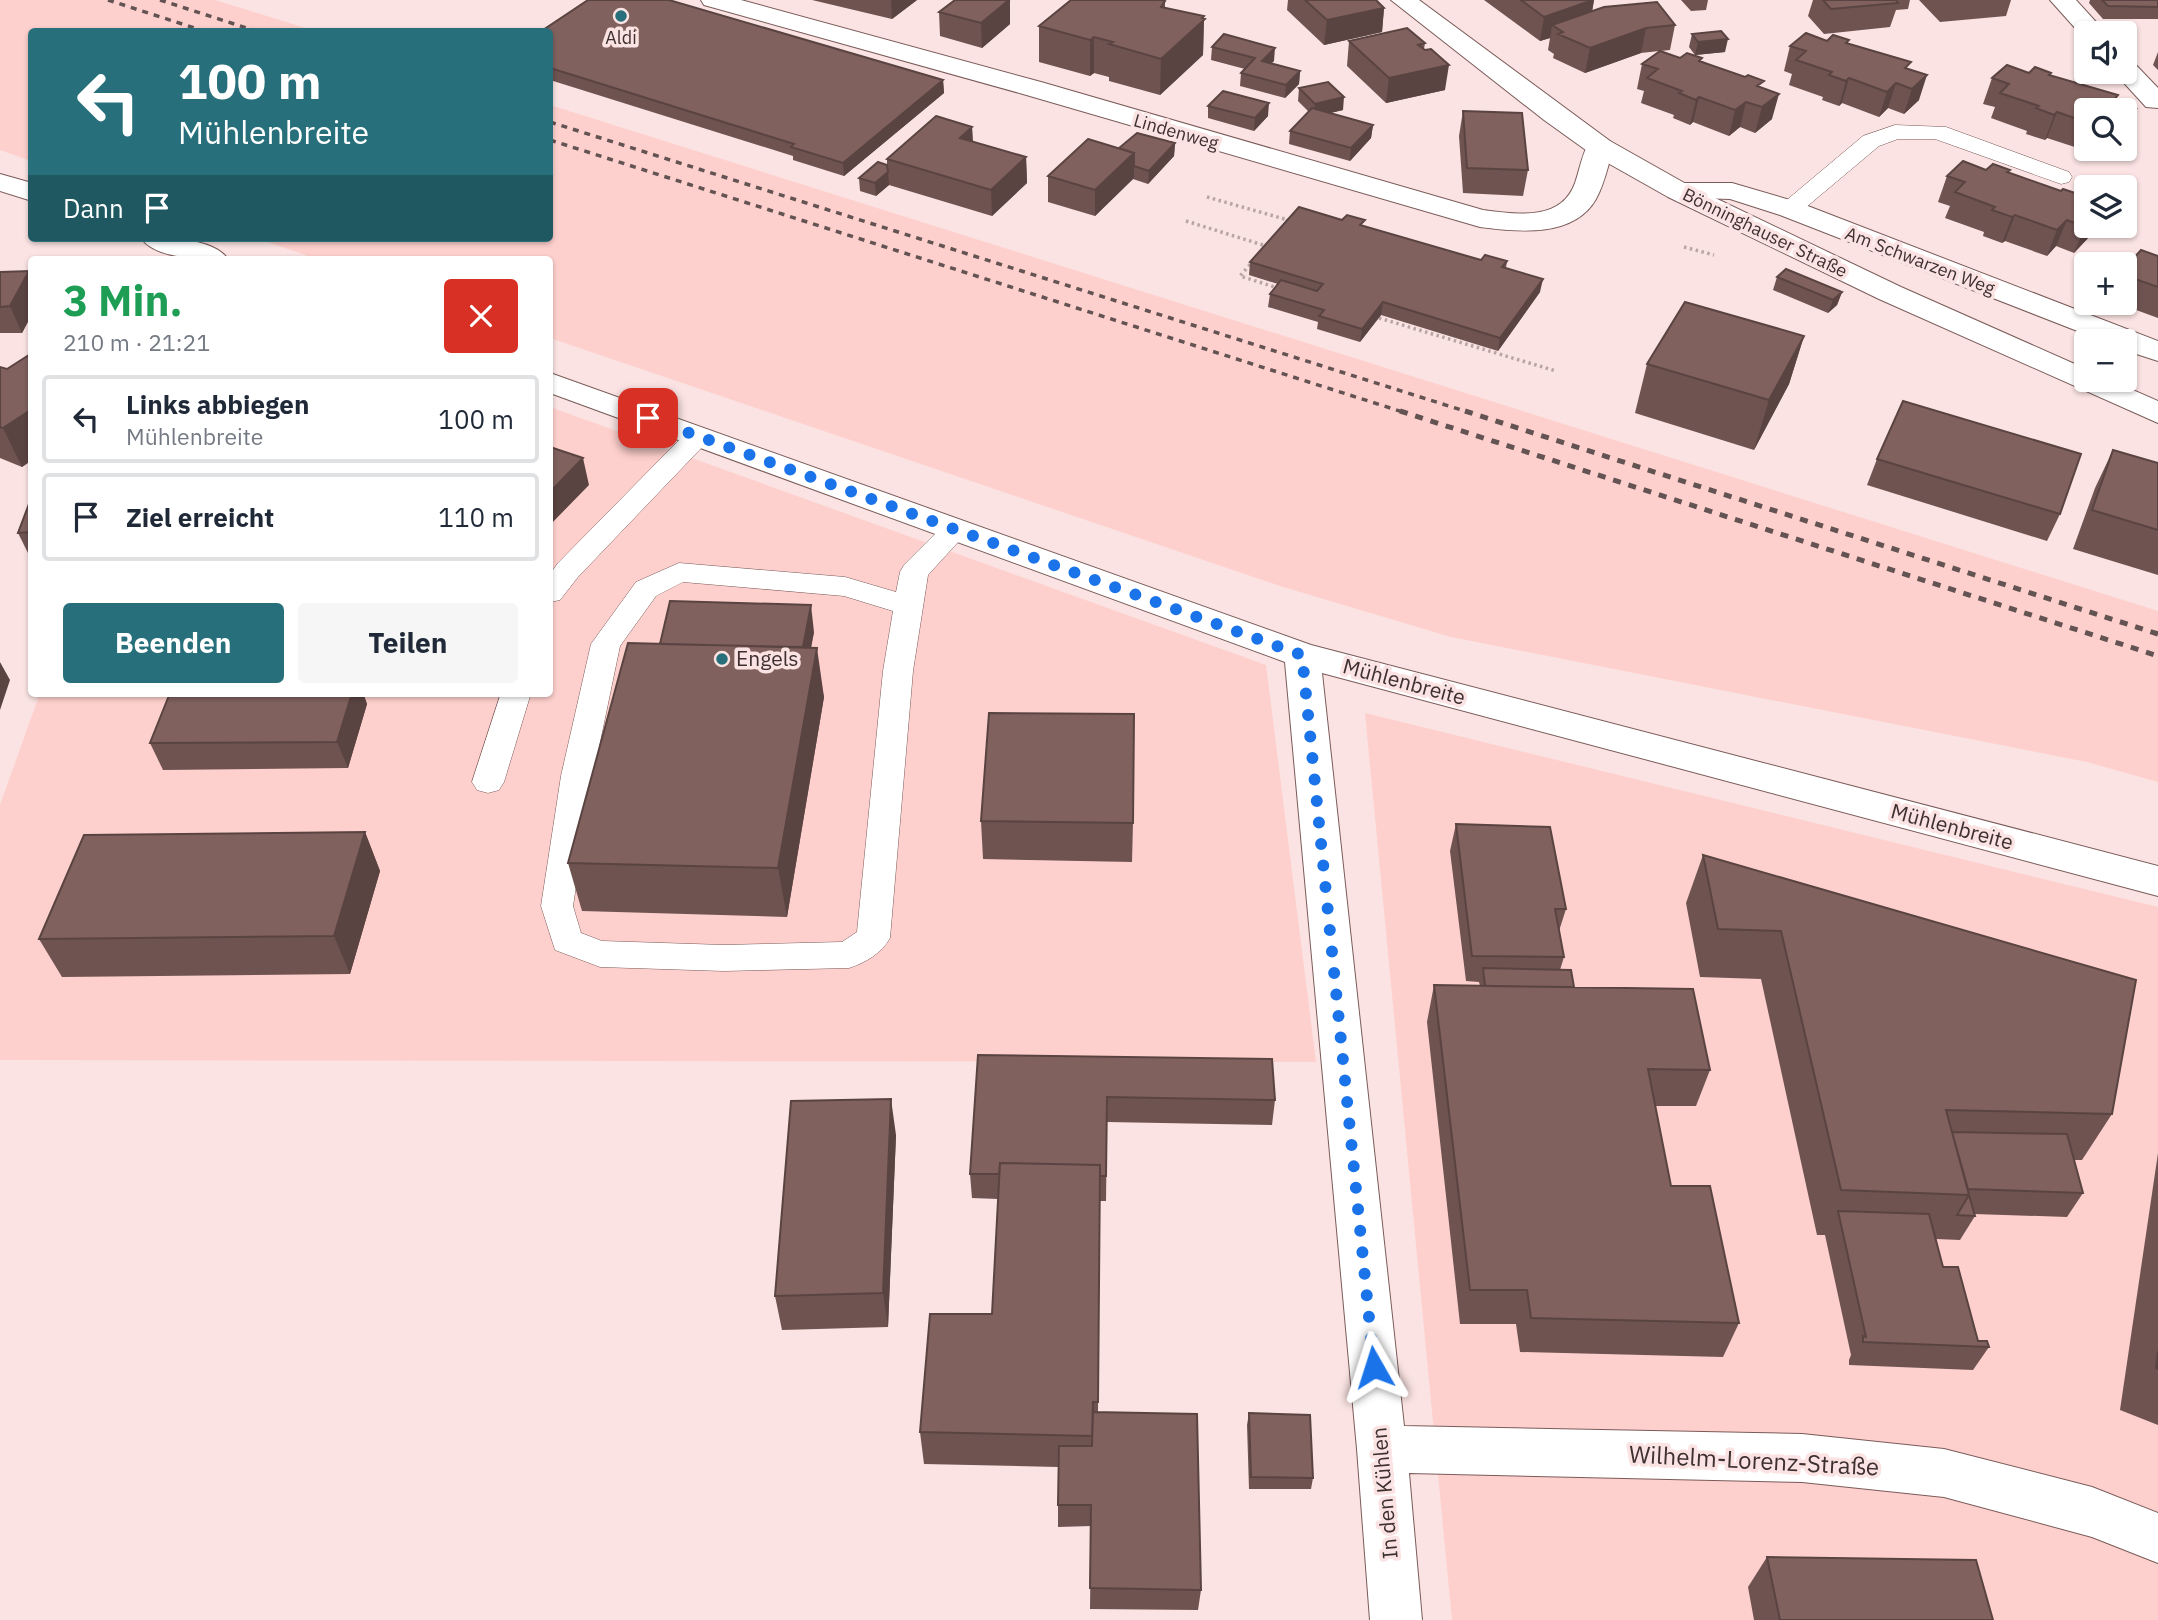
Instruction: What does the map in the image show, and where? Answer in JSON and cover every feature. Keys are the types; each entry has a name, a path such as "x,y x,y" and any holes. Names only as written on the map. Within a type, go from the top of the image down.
{"street":[{"name":"Lindenweg","path":"713,0 1032,88 1480,218 1522,223 1557,218 1581,201 1600,147"},
{"name":"Bönninghauser Straße","path":"1403,0 1600,147 1678,191 1890,293 2158,413"},
{"path":"2062,0 2082,21"},
{"path":"2137,82 2155,101"},
{"path":"0,182 28,192"},
{"name":"Am Schwarzen Weg","path":"1678,191 1732,191 1790,209 2158,352"},
{"path":"166,242 205,256"},
{"name":"Mühlenbreite","path":"553,383 1302,655 2158,881"},
{"name":"In den Kühlen","path":"1302,655 1382,1449 1396,1620"},
{"name":"Wilhelm-Lorenz-Straße","path":"1382,1449 1802,1458 1944,1473 2092,1512 2158,1538"}],"lane":[{"path":"1790,209 1871,141 1895,132 1938,132 2061,177"},
{"path":"553,589 568,570 698,436"},
{"path":"908,606 845,587 679,572 646,589 606,644 600,670 577,776 557,906 567,941 600,954 724,958 849,955 873,938 898,671 914,572 956,530"},
{"path":"488,782 515,697"}],"path":[{"path":"1207,197 1288,220 1280,228"},
{"path":"1186,221 1266,246"},
{"path":"1273,237 1240,276 1279,288"},
{"path":"1379,318 1556,371"}],"shaded area":[{"path":"0,0 215,0 305,28 28,28 28,160 0,150"},
{"path":"553,106 2158,611 2158,782 2087,762 1451,637 1280,586 553,339 553,256 308,256 268,242 553,242"},
{"path":"553,408 1266,665 1316,1062 0,1060 0,805 39,697 553,697"},
{"path":"1365,713 2158,907 2158,1620 1452,1620"}],"building":[{"path":"588,0 669,0 943,80 843,163 791,147 794,144 553,69 553,28 546,28"},
{"path":"955,0 1009,0 981,23 939,12"},
{"path":"1071,0 1162,0 1165,1 1161,7 1204,16 1202,18 1205,19 1161,59 1109,44 1113,42 1094,37 1090,40 1039,26"},
{"path":"1305,0 1376,0 1384,8 1327,20"},
{"path":"1521,0 1593,0 1544,17"},
{"path":"1823,0 1896,0 1898,3 1831,9"},
{"path":"2102,0 2158,0 2158,7 2108,6"},
{"path":"1657,2 1675,25 1646,28 1590,48 1558,34 1563,32 1552,25 1604,7"},
{"path":"1407,28 1425,43 1418,45 1425,50 1431,49 1449,65 1389,78 1349,41"},
{"path":"1721,31 1728,39 1698,42 1692,34"},
{"path":"1806,33 1827,41 1833,35 1849,40 1846,43 1911,62 1905,68 1927,75 1912,89 1896,83 1887,92 1849,78 1846,81 1829,75 1832,72 1796,60 1806,51 1790,46"},
{"path":"1224,34 1275,48 1262,61 1300,71 1286,85 1241,73 1255,58 1212,47"},
{"path":"1660,51 1680,58 1687,53 1702,58 1699,61 1764,81 1757,86 1779,94 1762,107 1746,102 1735,110 1699,97 1696,100 1679,93 1682,91 1647,78 1658,69 1642,64"},
{"path":"2007,65 2029,73 2035,67 2074,84 2118,95 2116,98 2074,98 2074,118 2057,112 2054,115 2036,108 2039,106 2000,93 2009,84 1992,78"},
{"path":"1328,82 1344,97 1315,104 1299,88"},
{"path":"1223,91 1269,103 1255,118 1208,106"},
{"path":"1312,108 1373,125 1351,148 1290,131"},
{"path":"1463,111 1522,113 1528,170 1467,168"},
{"path":"936,116 972,127 960,138 1026,157 991,190 887,159"},
{"path":"1137,133 1175,143 1149,171 1134,166 1134,153 1119,148"},
{"path":"1088,139 1134,153 1095,190 1048,176"},
{"path":"1963,161 1986,170 1993,164 2010,170 2007,172 2061,191 2063,189 2074,193 2074,223 2067,220 2057,230 1992,210 1995,207 1955,192 1965,182 1947,176"},
{"path":"878,162 887,165 888,172 875,183 859,178"},
{"path":"1299,207 1342,220 1347,215 1365,220 1360,225 1481,260 1485,255 1507,261 1502,267 1543,279 1500,338 1383,302 1362,329 1319,316 1324,310 1270,294 1281,280 1317,291 1323,284 1250,262"},
{"path":"2141,250 2158,256 2158,287 2137,280 2137,254"},
{"path":"1786,269 1842,292 1833,300 1777,277"},
{"path":"28,271 10,306 0,307 0,272"},
{"path":"1685,302 1804,336 1769,400 1647,364"},
{"path":"28,356 28,412 3,428 0,427 0,367 7,369"},
{"path":"1903,401 2081,454 2060,514 1877,459"},
{"path":"553,448 583,458 553,489"},
{"path":"2113,450 2158,463 2158,530 2092,510"},
{"path":"28,507 28,532 18,533"},
{"path":"670,601 811,605 803,647 660,644"},
{"path":"628,643 817,648 778,868 568,863"},
{"path":"168,697 351,697 337,742 150,743"},
{"path":"989,713 1134,714 1133,823 981,821"},
{"path":"1456,824 1550,827 1566,909 1555,909 1564,957 1472,956"},
{"path":"365,832 334,936 39,939 84,835"},
{"path":"1703,855 2136,980 2112,1114 1946,1110 1969,1195 1841,1190 1781,931 1718,929"},
{"path":"1483,968 1571,970 1574,987 1485,986"},
{"path":"1434,985 1693,989 1710,1070 1648,1069 1671,1186 1710,1186 1739,1323 1531,1318 1527,1290 1470,1290"},
{"path":"978,1055 1272,1059 1275,1100 1107,1097 1106,1176 1100,1176 1100,1165 1000,1163 999,1174 970,1174"},
{"path":"891,1099 883,1293 775,1296 791,1101"},
{"path":"1952,1132 2067,1134 2083,1193 1968,1189"},
{"path":"1000,1163 1100,1165 1098,1402 1093,1402 1092,1436 920,1432 930,1314 992,1314"},
{"path":"1969,1195 1975,1216 1957,1215"},
{"path":"1838,1211 1929,1214 1943,1267 1958,1267 1978,1341 1987,1341 1989,1347 1863,1342 1863,1336 1866,1337"},
{"path":"1093,1412 1197,1414 1201,1590 1090,1588 1091,1505 1058,1505 1059,1446 1092,1446"},
{"path":"1249,1413 1310,1415 1313,1478 1251,1477"},
{"path":"1767,1557 1976,1560 1993,1620 1780,1620"}],"railway":[{"path":"108,0 195,28"},
{"path":"160,0 247,28"},
{"path":"553,123 1471,413"},
{"path":"553,141 1406,413"},
{"path":"1400,411 2158,656"},
{"path":"1465,411 2158,634"}],"place":[{"name":"Aldi","path":"621,16"},
{"name":"Engels","path":"722,659"}],"route":[{"path":"648,418 1302,655 1374,1367"}]}
